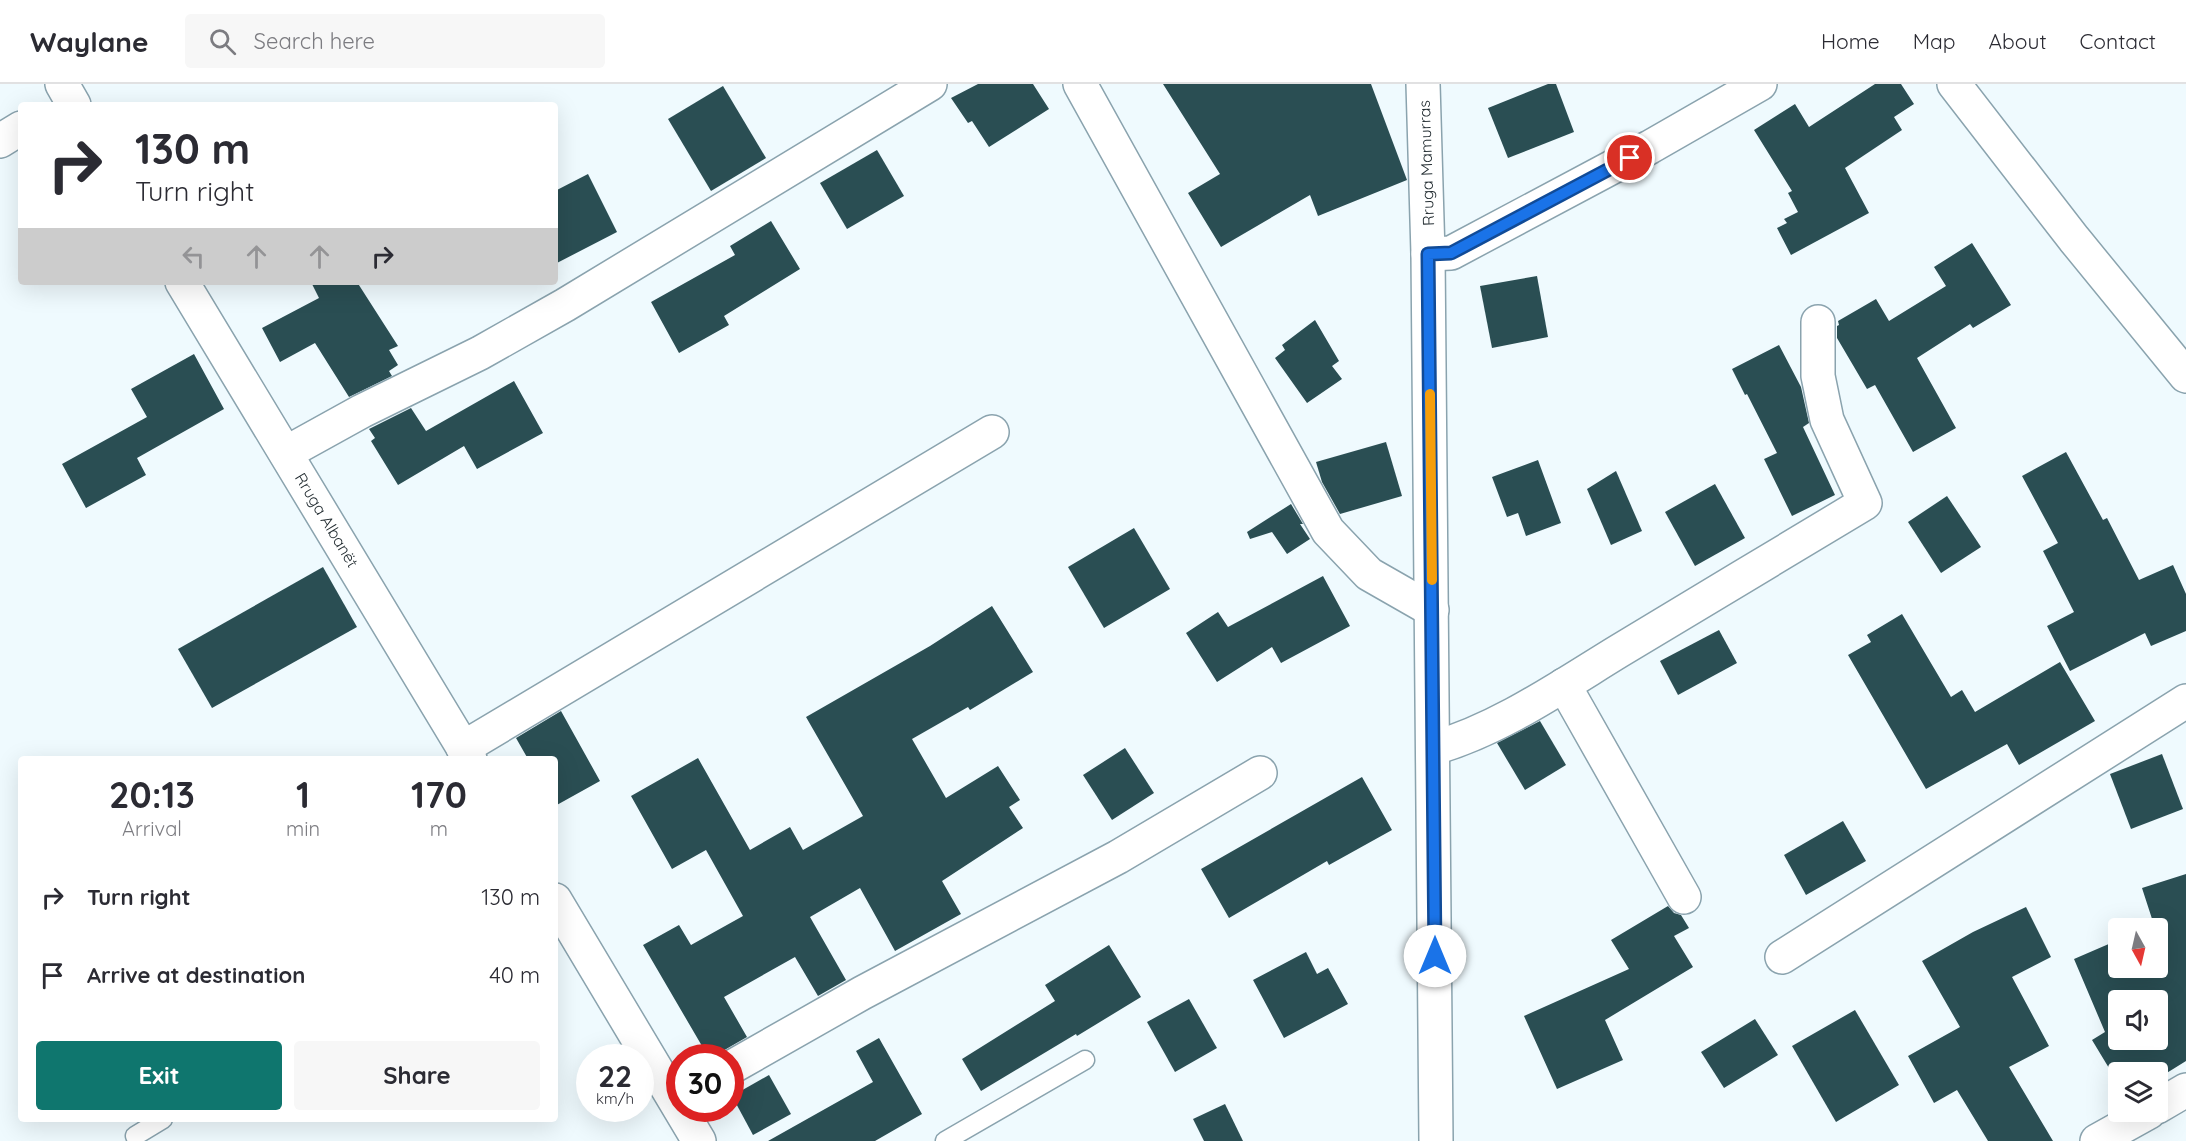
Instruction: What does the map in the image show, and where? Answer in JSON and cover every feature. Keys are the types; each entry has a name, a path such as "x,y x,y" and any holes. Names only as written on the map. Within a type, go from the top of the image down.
{"street":[{"path":"286,453 362,411 480,353 930,84"},
{"path":"1080,84 1328,531 1369,574 1432,610"},
{"name":"Rruga Mamurras","path":"1423,84 1428,254 1436,1141"},
{"path":"1428,254 1451,253 1640,153 1760,84"},
{"path":"1954,84 2074,239 2186,376"},
{"path":"0,141 18,130"},
{"name":"Rruga Albanët","path":"184,285 467,753"},
{"path":"1434,748 1461,740 1486,728 1564,685 1865,503 1827,420 1818,376 1818,322"},
{"path":"467,753 992,432"},
{"path":"1564,685 1684,897"},
{"path":"1782,957 2186,701"},
{"path":"744,1060 862,993 1118,857 1260,773"},
{"path":"558,905 666,1080"},
{"path":"2168,1101 2186,1090"},
{"path":"689,1122 699,1141"},
{"path":"2097,1141 2131,1122"}],"lane":[{"path":"945,1141 1085,1060"},
{"path":"135,1136 159,1122"}],"building":[{"path":"978,84 1033,84 1049,109 989,147 972,121 968,123 951,98"},
{"path":"1163,84 1371,84 1407,180 1318,216 1310,195 1221,247 1188,193 1220,174"},
{"path":"1548,84 1556,84 1574,132 1508,158 1488,108"},
{"path":"1875,84 1901,84 1914,104 1894,117 1902,130 1845,168 1869,213 1791,255 1777,228 1787,223 1784,219 1798,212 1788,193 1792,191 1754,130 1795,104 1809,127"},
{"path":"723,86 766,158 711,191 668,119"},
{"path":"877,150 904,196 847,229 820,183"},
{"path":"588,174 617,232 558,262 558,189"},
{"path":"771,221 800,269 724,316 729,325 679,353 651,302 735,255 730,246"},
{"path":"1972,243 2011,305 1973,328 1970,324 1917,358 1956,428 1913,452 1875,385 1867,389 1837,338 1838,321 1876,299 1889,321 1946,286 1934,267"},
{"path":"1537,276 1548,337 1492,348 1480,286"},
{"path":"312,285 359,285 398,346 389,350 398,365 389,371 392,376 349,397 315,343 280,362 262,328 319,298"},
{"path":"1315,320 1339,361 1332,366 1342,379 1307,403 1275,358 1285,350 1282,345"},
{"path":"1779,345 1801,387 1809,423 1803,427 1835,495 1792,516 1764,459 1777,453 1732,369"},
{"path":"194,354 224,409 137,458 146,475 86,508 62,464 147,417 131,389"},
{"path":"514,381 543,433 477,469 464,446 398,485 371,441 375,438 369,429 411,408 426,431"},
{"path":"1386,442 1402,496 1340,514 1322,482 1316,462"},
{"path":"2066,452 2103,520 2107,518 2139,580 2173,565 2186,594 2186,631 2151,646 2145,633 2070,671 2047,626 2074,612 2043,551 2058,543 2022,476"},
{"path":"1538,460 1561,523 1526,536 1518,513 1507,517 1492,477"},
{"path":"1616,471 1642,531 1611,545 1587,489"},
{"path":"1715,484 1745,538 1695,566 1665,512"},
{"path":"1947,496 1981,547 1941,573 1908,522"},
{"path":"1291,504 1310,539 1287,554 1272,532 1250,539 1247,532"},
{"path":"1134,528 1170,589 1104,628 1068,567"},
{"path":"323,567 357,627 212,708 178,649"},
{"path":"1323,576 1350,626 1281,663 1272,647 1217,682 1186,633 1218,612 1228,627"},
{"path":"992,606 1033,672 970,710 968,707 912,739 946,798 998,766 1020,800 1009,807 1023,828 942,881 961,914 895,951 860,888 810,917 846,980 818,996 795,957 724,997 747,1037 735,1044 701,1044 643,945 679,925 691,945 743,916 706,850 672,869 631,796 698,758 750,850 790,827 803,850 863,816 806,717 930,646"},
{"path":"1902,614 1951,697 1962,690 1975,712 2060,662 2095,721 2019,765 2007,744 1926,789 1848,655 1871,642 1867,635"},
{"path":"1719,630 1737,663 1678,695 1660,661"},
{"path":"561,711 600,781 558,804 558,756 526,756 516,738"},
{"path":"1540,721 1566,765 1525,790 1497,743"},
{"path":"1125,748 1154,793 1112,820 1083,775"},
{"path":"2162,754 2183,809 2131,829 2110,774"},
{"path":"1362,777 1392,830 1329,865 1327,861 1229,918 1201,869"},
{"path":"1843,821 1866,861 1806,895 1784,855"},
{"path":"2186,874 2186,1061 2168,1072 2168,1062 2108,1062 2108,1066 2092,1040 2105,1032 2074,959 2108,944 2108,978 2168,978 2168,918 2152,918 2142,888"},
{"path":"1668,906 1674,913 1681,915 1689,928 1674,936 1693,967 1605,1020 1623,1060 1557,1089 1524,1016 1629,969 1611,940"},
{"path":"2026,907 2051,957 2012,977 2049,1046 2009,1067 2053,1141 1988,1141 1957,1090 1934,1103 1908,1056 1960,1027 1922,961 1973,932"},
{"path":"1109,945 1141,997 981,1091 962,1059 1055,1001 1045,985"},
{"path":"1306,952 1317,974 1328,968 1348,1004 1284,1038 1253,980"},
{"path":"1189,999 1217,1048 1175,1072 1147,1022"},
{"path":"1855,1010 1899,1085 1836,1122 1792,1046"},
{"path":"1755,1019 1778,1055 1724,1088 1701,1052"},
{"path":"879,1038 922,1114 875,1141 768,1141 873,1082 856,1051"},
{"path":"769,1075 791,1114 753,1135 744,1118 744,1089"},
{"path":"1225,1104 1243,1141 1204,1141 1193,1119"}],"slow traffic":[{"path":"1430,394 1432,580"}],"route":[{"path":"1435,956 1428,254 1451,253 1630,158"}]}
